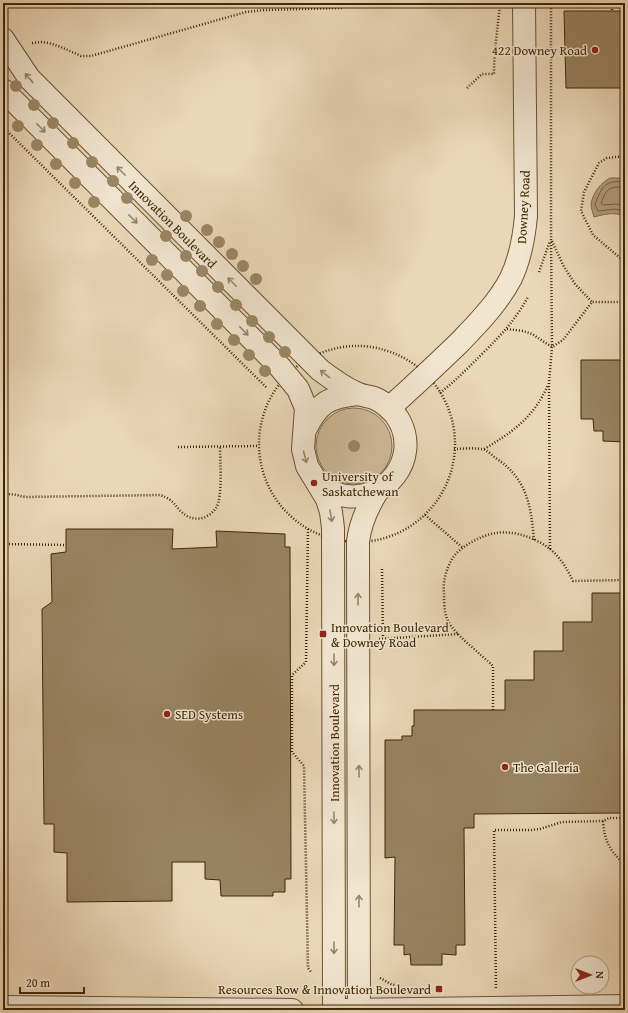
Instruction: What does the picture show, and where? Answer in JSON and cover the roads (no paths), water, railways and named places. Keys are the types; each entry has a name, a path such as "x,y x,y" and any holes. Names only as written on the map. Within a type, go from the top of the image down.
{"street":[{"name":"Downey Road","path":"390,408 427,375 479,322 500,296 511,278 518,260 524,239 526,180 524,3"},
{"name":"Innovation Boulevard","path":"8,48 28,78 320,370 336,383 358,394 375,398 390,408 400,422 405,438 405,454 400,469 390,482 377,492 368,505 359,530 358,542 359,1010"},
{"name":"Innovation Boulevard","path":"3,90 287,375 298,389 306,408 303,449 304,454 307,466 317,480 327,499 331,512 333,528 334,1010"},
{"name":"Innovation Boulevard","path":"304,431 312,415 325,403 340,396 358,394"},
{"name":"Innovation Boulevard","path":"317,480 329,491 345,496 361,496 377,492"},
{"path":"334,1010 625,1006"},
{"path":"3,1007 292,1010"}],"water":[{"path":"610,178 625,178 625,216 610,214 594,217 591,204 594,196 601,185"}],"place":[{"name":"422 Downey Road","path":"595,50"},
{"name":"University of Saskatchewan","path":"314,483"},
{"name":"Innovation Boulevard & Downey Road","path":"323,634"},
{"name":"SED Systems","path":"167,714"},
{"name":"The Galleria","path":"505,767"},
{"name":"Resources Row & Innovation Boulevard","path":"439,989"}]}
